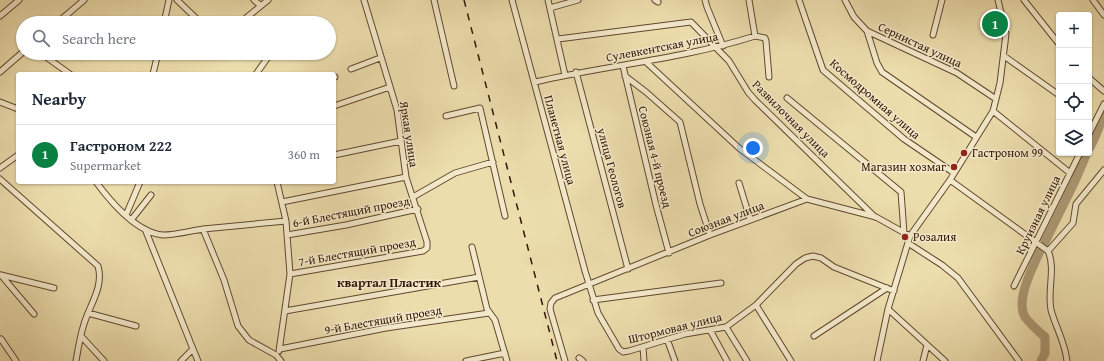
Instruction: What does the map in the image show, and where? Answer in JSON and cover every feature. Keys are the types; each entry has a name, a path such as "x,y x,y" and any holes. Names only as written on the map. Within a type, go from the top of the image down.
{"street":[{"path":"0,16 19,0"},
{"path":"65,16 84,0"},
{"path":"166,16 169,0"},
{"path":"177,0 194,16"},
{"path":"254,0 260,6"},
{"path":"248,16 268,0"},
{"name":"Яркая улица","path":"364,0 401,127 400,141 406,177 418,209 427,242 427,248"},
{"path":"434,0 454,86"},
{"name":"Планетная улица","path":"512,0 590,286"},
{"path":"548,0 565,74"},
{"path":"550,8 578,0"},
{"path":"705,0 723,46"},
{"path":"749,0 755,36 765,38 766,41 769,77"},
{"name":"Космодромная улица","path":"799,0 823,70 904,139 954,173"},
{"name":"Сернистая улица","path":"845,0 854,17 867,32 958,73 996,100"},
{"path":"933,35 942,0"},
{"path":"876,361 888,309 910,236 950,180 993,111 1004,56 1006,34 998,0"},
{"path":"1024,0 1056,40"},
{"path":"1093,0 1104,15"},
{"name":"Развилочная улица","path":"558,40 691,22 728,61 748,92 876,217"},
{"path":"867,32 877,64 882,72 976,137"},
{"name":"Сулевкентская улица","path":"535,82 565,74 623,66 717,48 755,36"},
{"path":"1004,56 1056,93"},
{"path":"0,72 16,58"},
{"path":"351,69 380,58"},
{"path":"50,60 67,72"},
{"path":"153,72 156,60"},
{"path":"257,72 266,60"},
{"path":"646,62 739,148 807,199 876,217 910,236"},
{"name":"Союзная 4-й проезд","path":"623,66 669,252"},
{"name":"улица Геологов","path":"576,72 628,269"},
{"path":"625,76 680,122 700,204 710,235"},
{"path":"1092,81 1104,91"},
{"path":"336,105 390,87"},
{"path":"787,98 902,192 904,233"},
{"path":"0,102 16,108"},
{"path":"1092,128 1104,104"},
{"path":"446,116 480,108 506,216"},
{"path":"993,111 1070,173"},
{"path":"336,156 400,141"},
{"path":"0,168 16,156"},
{"name":"Круизная улица","path":"1014,286 1078,156"},
{"path":"413,197 455,173 493,162"},
{"path":"1048,251 1073,223 1076,204 1104,170"},
{"path":"282,202 406,177"},
{"path":"0,179 98,266 100,273 98,290 88,313 81,336 76,361"},
{"path":"950,180 1048,251 1050,260 1051,310 1066,350 1067,361"},
{"path":"739,183 750,220"},
{"path":"98,184 126,215 145,229 163,235 203,229 286,221"},
{"path":"126,215 139,184"},
{"path":"276,355 280,349 290,274 286,221 278,184"},
{"path":"132,219 151,195"},
{"name":"Союзная улица","path":"566,361 552,316 551,303 555,298 590,286 710,235 807,199"},
{"name":"6-й Блестящий проезд","path":"287,235 346,226 418,209"},
{"path":"145,229 198,361"},
{"path":"203,229 224,280 238,326 249,340 276,355 281,361"},
{"path":"908,243 937,261 958,278 1018,361"},
{"path":"472,247 487,309 495,320 507,361"},
{"name":"7-й Блестящий проезд","path":"290,274 423,251 427,248"},
{"name":"Штормовая улица","path":"590,286 598,313 619,349 623,352 667,339 726,327 756,305 796,264 804,258 813,256 821,258 834,267 894,291"},
{"path":"1,275 54,288"},
{"path":"1,275 34,314"},
{"path":"285,311 479,277"},
{"path":"593,300 721,283"},
{"path":"814,336 887,288"},
{"path":"756,305 791,361"},
{"path":"888,309 945,361"},
{"path":"88,313 136,326"},
{"name":"9-й Блестящий проезд","path":"280,349 386,328 490,313"},
{"path":"726,327 747,361"},
{"path":"710,330 727,361"},
{"path":"81,336 104,361"},
{"path":"1,339 16,361"},
{"path":"667,339 675,361"},
{"path":"924,361 928,345"},
{"path":"643,347 644,361"},
{"path":"181,361 193,349"},
{"path":"466,361 505,353"}],"waterway":[{"path":"1092,144 1104,110"},
{"path":"1045,242 1086,156"},
{"path":"1040,251 1026,284 1022,302 1022,310 1025,317 1045,337 1045,353 1041,361"}],"railway":[{"path":"464,0 557,361"}],"place":[{"name":"Гастроном 222","path":"995,24"},
{"name":"Гастроном 99","path":"964,153"},
{"name":"Магазин хозмаг","path":"954,167"},
{"name":"Розалия","path":"905,237"}],"district":[{"name":"квартал Пластик","path":"389,282"}]}
